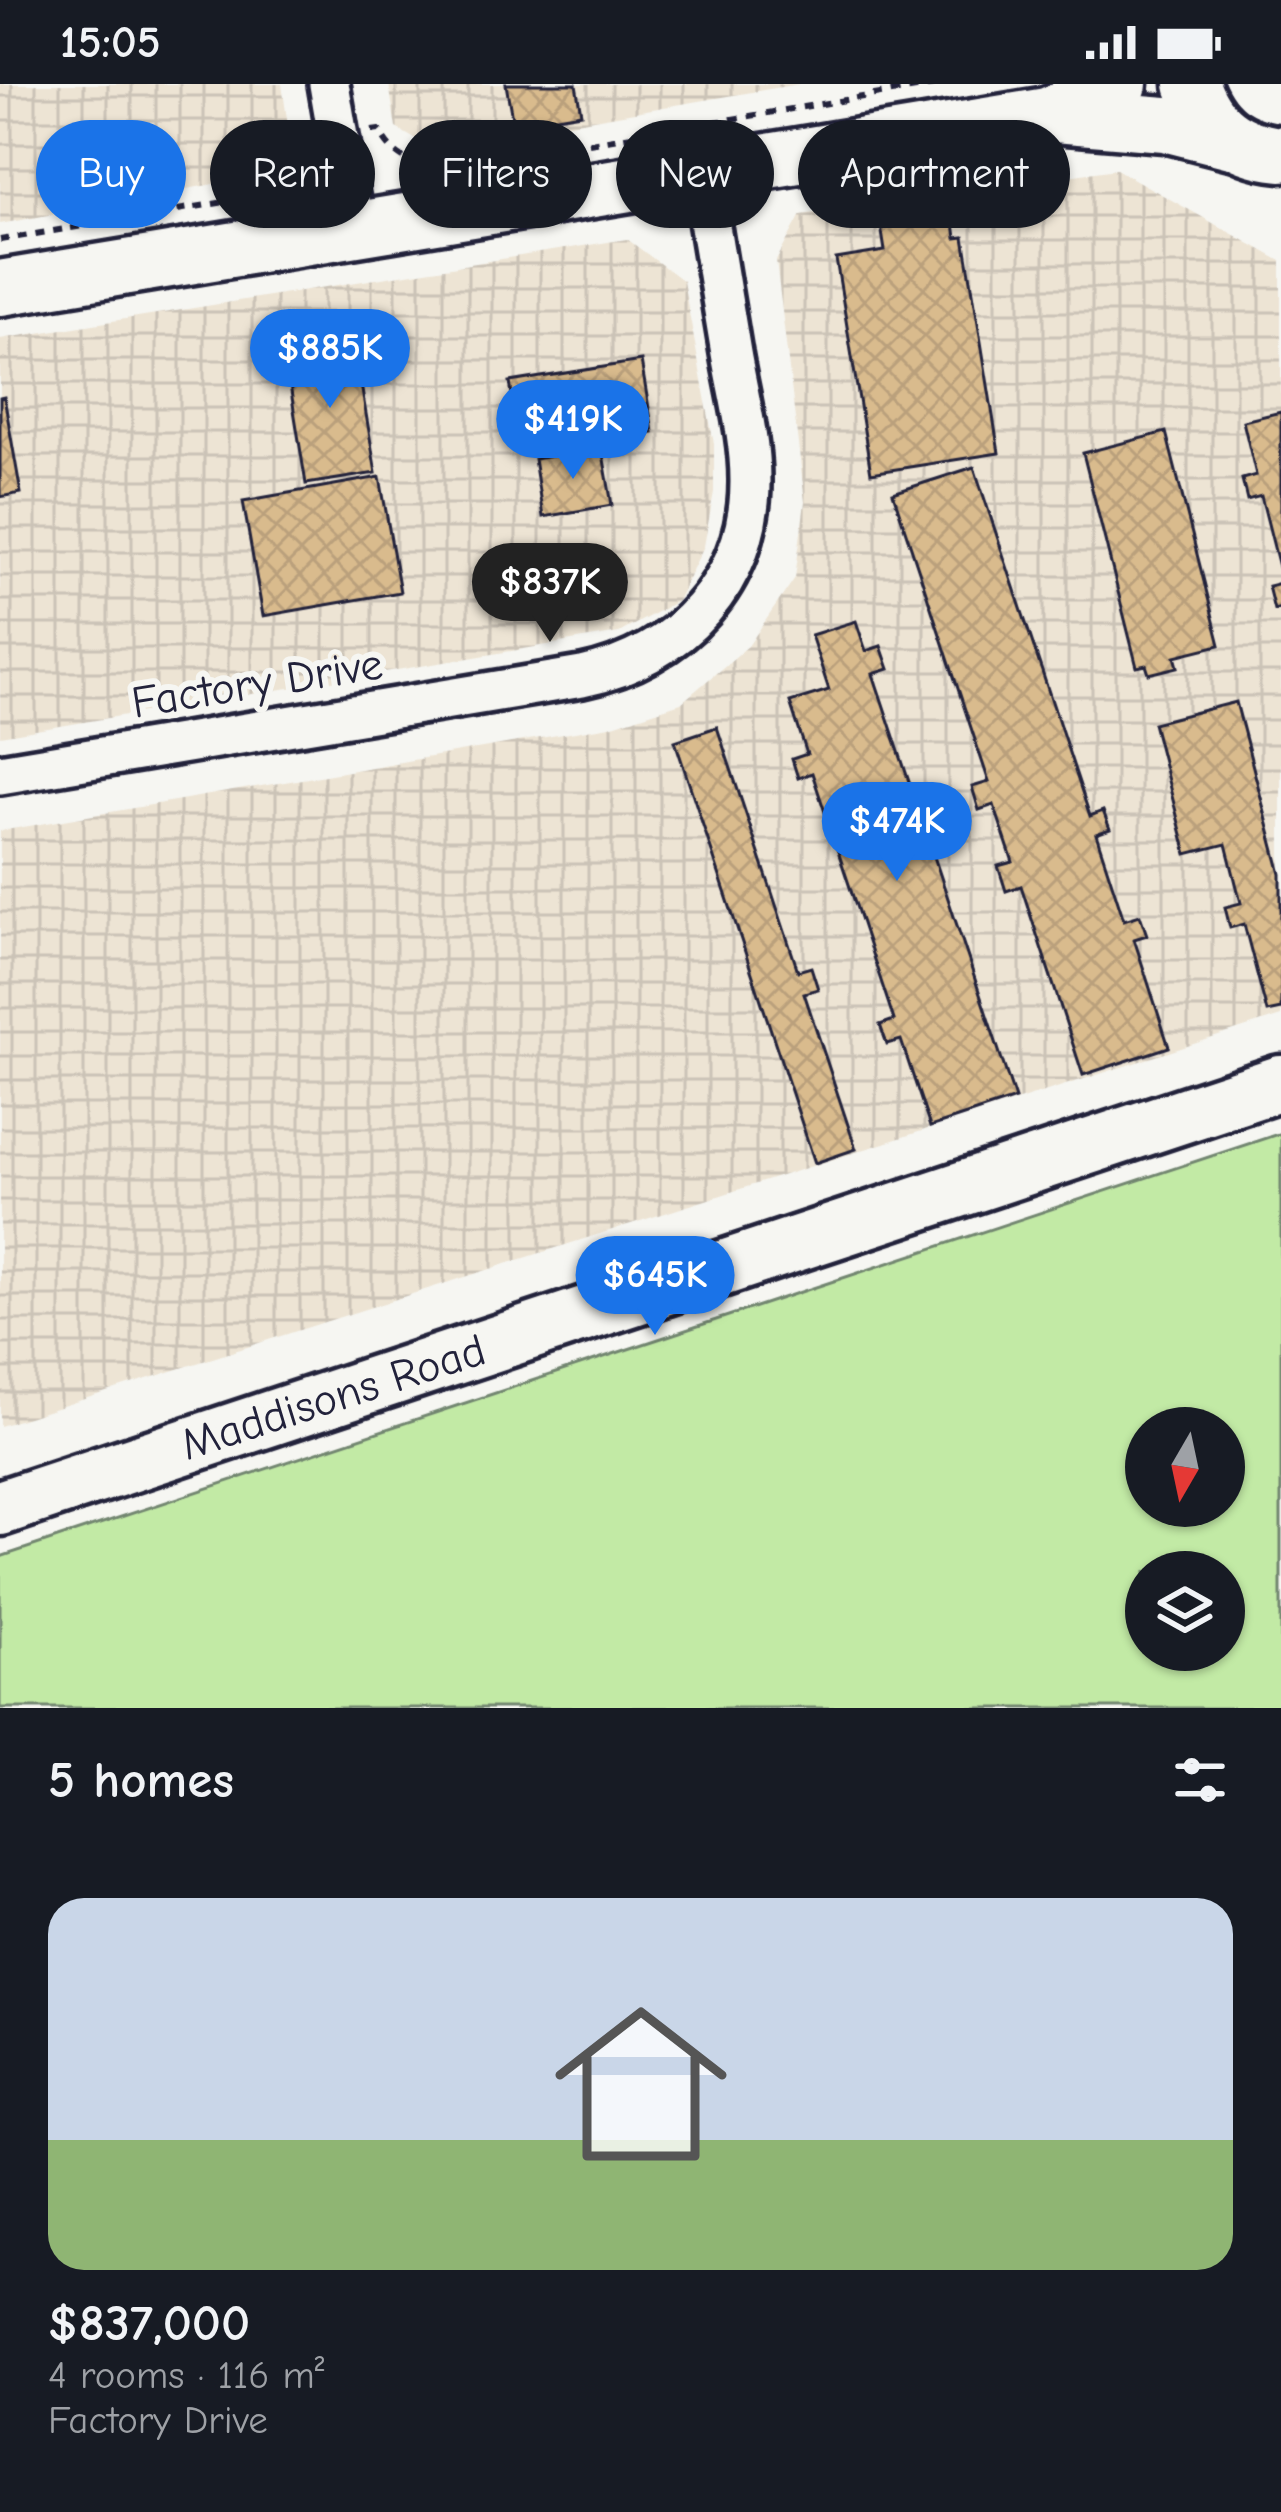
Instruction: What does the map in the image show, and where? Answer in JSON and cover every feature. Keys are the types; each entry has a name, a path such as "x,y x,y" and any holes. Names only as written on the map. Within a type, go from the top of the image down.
{"street":[{"path":"329,84 354,230"},
{"path":"774,160 1047,115 1120,84"},
{"path":"1192,84 1206,116 1262,156"},
{"path":"1047,115 1165,124 1262,156"},
{"path":"0,288 616,186"},
{"name":"Factory Drive","path":"0,774 582,677 645,657 681,633 710,603 731,568 745,531 750,494 747,447 710,228"},
{"name":"Maddisons Road","path":"0,1508 1281,1083"}],"path":[{"path":"375,130 406,160 441,168 940,84"},
{"path":"0,240 210,204"}],"shaded area":[{"path":"0,84 282,84 287,120 210,120 210,185 186,189 186,120 36,120 36,217 0,224"},
{"path":"389,84 799,84 588,120 399,120 396,128"},
{"path":"1116,169 1281,261 1281,1016 0,1426 0,831 610,726 681,703 748,646 795,578 805,502 776,261 798,221 798,228 1070,228 1070,176"},
{"path":"627,239 683,281 714,444 714,492 704,546 677,601 619,633 0,736 0,339"}],"green space":[{"path":"1281,1133 1281,1708 0,1708 0,1557"}],"building":[{"path":"506,84 576,84 581,113 512,120"},
{"path":"881,228 955,228 956,238 964,237 999,453 871,473 836,259 885,251"},
{"path":"353,337 376,473 306,484 284,348"},
{"path":"641,361 653,432 521,452 510,382"},
{"path":"4,397 21,493 0,497 0,398"},
{"path":"1281,412 1281,575 1261,496 1247,500 1242,479 1256,475 1243,421"},
{"path":"1166,432 1220,645 1175,656 1178,667 1149,674 1146,665 1137,667 1083,453"},
{"path":"602,448 612,505 543,517 534,459"},
{"path":"974,467 1090,816 1103,811 1110,829 1096,834 1124,920 1140,915 1147,935 1134,939 1169,1047 1083,1075 1021,886 1006,891 998,866 1013,862 994,805 979,810 972,787 989,782 893,493"},
{"path":"380,477 400,592 263,616 243,501"},
{"path":"1281,583 1281,608 1274,610 1268,586"},
{"path":"856,621 866,651 881,646 889,669 873,674 1015,1099 930,1127 901,1040 887,1044 880,1025 894,1020 812,773 798,778 792,759 807,754 790,702 829,690 811,635"},
{"path":"1236,702 1281,874 1281,1009 1267,1012 1244,924 1230,928 1225,907 1241,903 1226,844 1187,854 1153,723"},
{"path":"717,727 798,971 811,967 818,989 804,993 856,1149 815,1163 675,741"}]}
